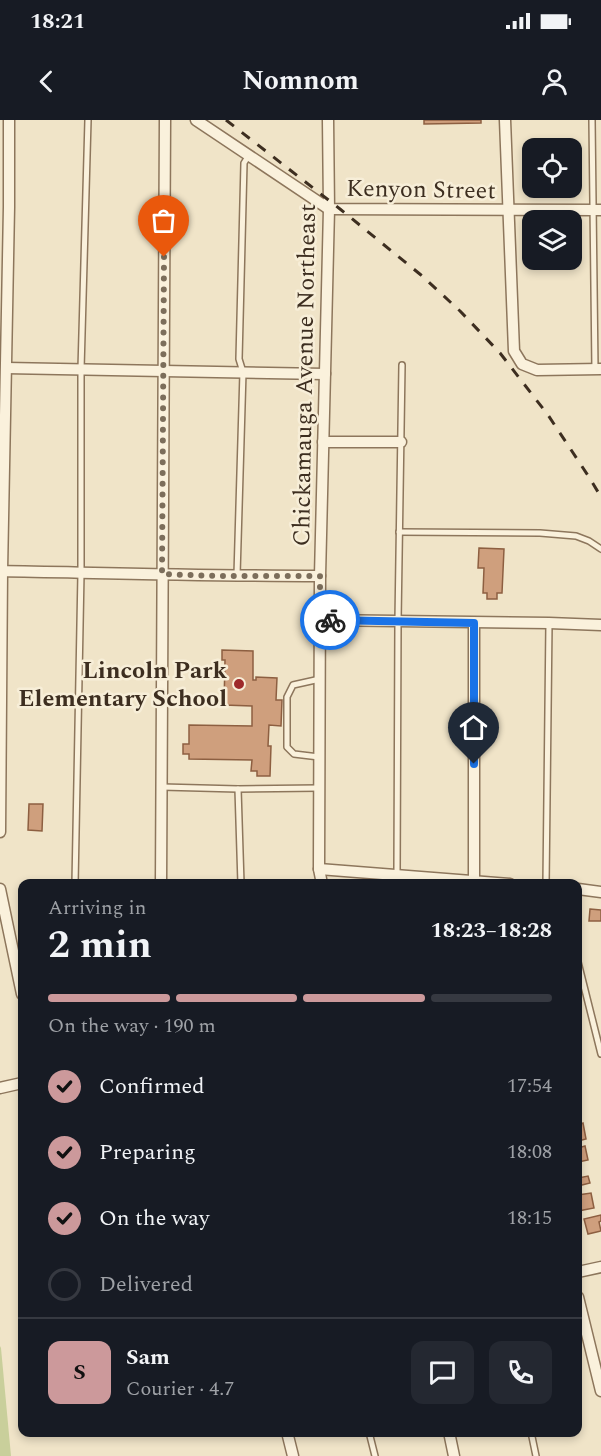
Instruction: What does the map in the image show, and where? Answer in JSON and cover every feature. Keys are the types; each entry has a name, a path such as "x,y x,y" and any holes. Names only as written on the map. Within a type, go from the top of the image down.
{"street":[{"path":"0,832 1,571 6,368 4,207 9,120"},
{"path":"161,879 165,120"},
{"name":"Kenyon Street","path":"196,120 329,209 597,210"},
{"name":"Chickamauga Avenue Northeast","path":"321,879 319,869 320,576 329,209 328,120"},
{"path":"505,120 514,351 522,364 537,370 598,369"},
{"path":"6,368 325,374"},
{"path":"323,442 401,442"},
{"path":"1,571 320,576"},
{"path":"320,620 601,625"},
{"path":"474,623 474,879"},
{"path":"319,869 398,879"},
{"path":"0,889 18,975"},
{"path":"582,890 601,892"},
{"path":"0,1088 18,1084"},
{"path":"582,1271 601,1267"},
{"path":"582,1313 601,1391"},
{"path":"288,1437 293,1456"},
{"path":"449,1437 454,1456"}],"lane":[{"path":"75,879 81,573 81,369 87,120"},
{"path":"592,120 597,210 598,369"},
{"path":"237,576 243,372 239,359 240,301 244,163 249,155"},
{"path":"398,879 398,621 402,365"},
{"path":"399,532 576,536 601,549"},
{"path":"546,879 549,623"},
{"path":"319,757 294,754 287,747 287,697 293,685 320,679"},
{"path":"162,787 319,788"},
{"path":"238,789 241,879"},
{"path":"582,978 601,1054"},
{"path":"370,1437 375,1456"},
{"path":"532,1437 536,1456"}],"green space":[{"path":"0,1346 1,1348 11,1456 0,1456"}],"building":[{"path":"424,120 481,120 481,123 424,124"},
{"path":"479,548 504,549 502,593 497,593 497,599 487,599 487,593 483,593 484,568 478,568"},
{"name":"Lincoln Park Elementary School","path":"222,650 253,651 253,680 256,680 256,677 277,678 276,700 282,700 281,726 269,725 270,776 257,776 257,771 251,771 252,760 189,759 189,754 183,754 183,744 189,744 189,725 252,726 252,706 224,705 225,660 222,660"},
{"path":"29,804 43,804 42,831 28,830"},
{"path":"590,909 601,910 601,921 589,921"},
{"path":"582,1123 586,1139 582,1140"},
{"path":"585,1146 588,1160 582,1161 582,1147"},
{"path":"588,1176 590,1183 582,1185 582,1177"},
{"path":"591,1193 594,1208 582,1210 582,1194"},
{"path":"601,1215 599,1222 601,1231 588,1234 584,1219"}],"railway":[{"path":"226,120 421,275 460,311 500,353 548,415 601,497"}],"way so far":[{"path":"164,257 162,574 320,576 320,620 330,620"}],"place":[{"name":"Lincoln Park Elementary School","path":"239,684"}],"route":[{"path":"330,620 474,623 474,764"}]}
